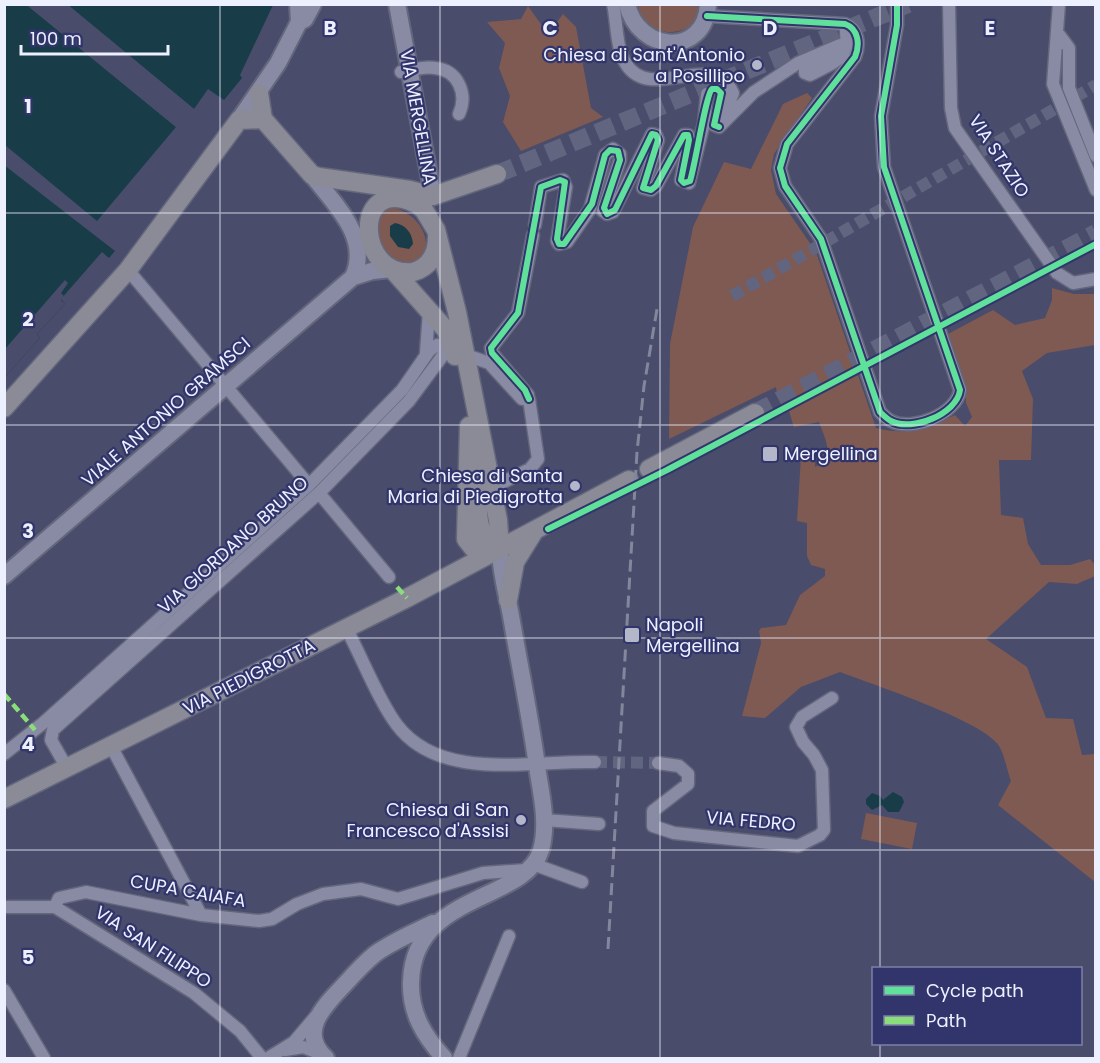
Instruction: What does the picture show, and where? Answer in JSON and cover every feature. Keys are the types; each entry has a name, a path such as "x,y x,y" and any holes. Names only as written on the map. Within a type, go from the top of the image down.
{"main road":[{"path":"4,408 128,270 250,119 258,104 259,93"},
{"path":"250,119 312,175 433,196 497,174"},
{"path":"397,188 369,217 368,234 376,253 446,330 459,348 477,467 496,551 473,548 466,538 470,426"},
{"path":"397,188 429,216 436,230 459,348 491,488 487,510"},
{"name":"VIA MERGELLINA","path":"433,196 436,230"},
{"path":"380,204 397,199 416,204"},
{"path":"392,269 409,273 428,264 436,249 436,230"},
{"path":"649,469 755,413"},
{"name":"VIA PIEDIGROTTA","path":"4,800 346,628 629,480"},
{"path":"508,600 515,562 525,543 543,524"}],"street":[{"path":"259,93 278,63 299,22 298,4"},
{"path":"299,22 305,19 313,4"},
{"name":"VIA MERGELLINA","path":"397,4 406,71 433,196"},
{"path":"613,4 623,59 637,77 648,81 714,75 725,81 733,93 719,128"},
{"path":"627,4 636,27 647,37 660,42 673,43 693,37 702,28 707,10 845,24 854,30 857,51 787,144 780,162 782,178 821,239 880,412 892,422 907,423 928,420 944,414 956,405 960,390 884,167 881,116 897,25 897,4"},
{"name":"VIA STAZIO","path":"949,4 951,108 956,128 1058,273 1073,283 1095,279"},
{"path":"1059,4 1053,71 1056,95 1095,190"},
{"path":"719,128 754,92 798,63 840,45 837,52 805,69 808,75 844,54 848,47 845,24"},
{"path":"1057,32 1069,48 1071,94 1095,156"},
{"path":"406,71 431,67 443,69 453,77 464,95 464,103 459,114"},
{"path":"491,488 536,463 538,455 529,399 525,390 490,349 518,313 541,187 563,180 566,188 558,244 567,242 592,204 605,155 613,149 618,151 620,160 603,211 607,214 613,212 652,135 656,135 657,140 642,183 643,188 649,190 655,188 684,135 688,135 690,140 681,180 689,183 704,123 707,94"},
{"path":"719,128 714,125 721,99"},
{"path":"312,175 354,233 358,253 353,277"},
{"path":"353,277 369,271 392,269"},
{"path":"128,270 389,577"},
{"name":"VIALE ANTONIO GRAMSCI","path":"4,576 353,277"},
{"path":"426,353 429,311"},
{"path":"4,754 42,724 314,489 402,390 426,353 437,345 459,348 486,361 522,399 529,399"},
{"name":"VIA GIORDANO BRUNO","path":"66,768 51,740 52,730 314,489 416,393 459,348"},
{"path":"268,1059 302,1034 369,959 530,867 541,849 544,820 537,763 503,571 496,551"},
{"path":"346,628 395,723 426,749 446,758 494,765 595,762"},
{"name":"VIA FEDRO","path":"658,763 679,766 688,774 688,784 653,811 653,826 674,833 798,846 820,836 824,830 824,807 822,770 814,755 802,742 796,727 802,717 832,698"},
{"path":"111,746 201,915"},
{"path":"544,820 599,824"},
{"path":"530,867 582,882"},
{"name":"CUPA CAIAFA","path":"56,907 59,898 86,892 201,915 266,920 323,894 361,889 398,899 483,873 530,867"},
{"path":"4,907 56,907"},
{"name":"VIA SAN FILIPPO","path":"56,907 194,993 240,1031 262,1059"},
{"path":"412,963 426,936 444,917"},
{"path":"459,1059 509,936"},
{"path":"387,947 404,946 411,953 411,993 415,1014 428,1040 444,1059"},
{"path":"4,990 44,1059"},
{"path":"321,1011 314,1036 316,1046 324,1056"},
{"path":"281,1051 303,1047 324,1056"}],"shaded area":[{"path":"638,5 700,5 698,16 688,28 671,32 656,29 650,25"},
{"path":"528,6 548,34 563,14 576,27 591,108 603,117 521,151 503,122 510,96 499,68 505,43 487,22 521,19"},
{"path":"807,93 812,98 774,154 771,170 776,194 816,252 876,428 907,431 935,424 955,415 965,426 972,417 966,403 966,388 948,334 993,310 1015,325 1045,318 1052,300 1052,288 1074,294 1095,294 1095,345 1047,353 1022,371 1033,399 1031,460 999,460 1001,515 1023,518 1028,544 1041,565 1070,565 1090,559 1095,565 1095,576 1077,584 1049,582 986,639 1027,667 1046,718 1073,719 1082,755 1095,754 1095,882 998,805 1011,781 999,746 989,736 950,715 840,672 801,687 765,718 742,716 761,643 759,631 761,628 786,625 800,595 825,576 825,569 811,565 807,556 807,523 797,521 801,456 815,457 815,467 825,458 826,441 819,422 794,427 786,404 777,394 776,387 669,439 670,344 693,227 724,162 751,169 783,104"},
{"path":"395,208 417,221 425,235 426,251 423,260 404,265 392,257 381,244 375,225 384,210"},
{"path":"866,813 917,823 912,849 861,839"}],"water":[{"path":"4,5 29,5 176,127 97,221 5,145"},
{"path":"68,5 273,5 240,75 242,78 224,100 208,89 194,109"},
{"path":"4,165 115,251 109,258 102,252 61,299 65,304 37,334 40,338 5,377"},
{"path":"395,223 410,233 413,244 409,249 398,247 390,236 390,226"},
{"path":"893,792 902,797 904,802 899,812 888,812 882,805 872,810 866,804 866,799 872,793 883,800"}],"pier":[{"path":"32,4 178,125 176,127 28,6"},
{"path":"65,4 194,109 192,111 111,46"},
{"path":"65,280 68,283 61,293 64,296 61,300 65,304 37,334 40,338 5,377 5,349"}],"tunnel":[{"path":"497,174 908,4"},
{"path":"732,296 1096,85"},
{"path":"707,94 712,89 717,89 721,93 721,99"},
{"path":"755,413 1096,233"},
{"path":"595,762 658,763"}],"railway":[{"path":"608,949 637,452 644,386 657,309"}],"marked path":[{"path":"397,587 407,598"},
{"path":"4,694 35,730"}],"cycle path":[{"path":"707,16 845,24 856,33 858,47 855,57 787,144 780,168 785,186 821,239 880,412 891,421 910,424 932,419 951,407 960,390 884,167 881,116 897,25 897,4"},
{"path":"529,399 525,390 492,353 491,348 518,313 541,187 560,180 565,182 557,239 559,244 564,244 592,204 605,155 610,150 618,151 620,160 604,208 607,214 615,210 652,134 656,135 658,140 643,188 651,190 656,186 684,135 688,135 689,140 681,180 684,183 690,181 712,89 717,89 721,93 714,125 719,127"},
{"path":"548,529 667,470 1096,244"}],"place":[{"name":"Chiesa di Sant'Antonio a Posillipo","path":"757,65"},
{"name":"Mergellina","path":"770,454"},
{"name":"Chiesa di Santa Maria di Piedigrotta","path":"575,486"},
{"name":"Napoli Mergellina","path":"632,635"},
{"name":"Chiesa di San Francesco d'Assisi","path":"521,820"}]}
